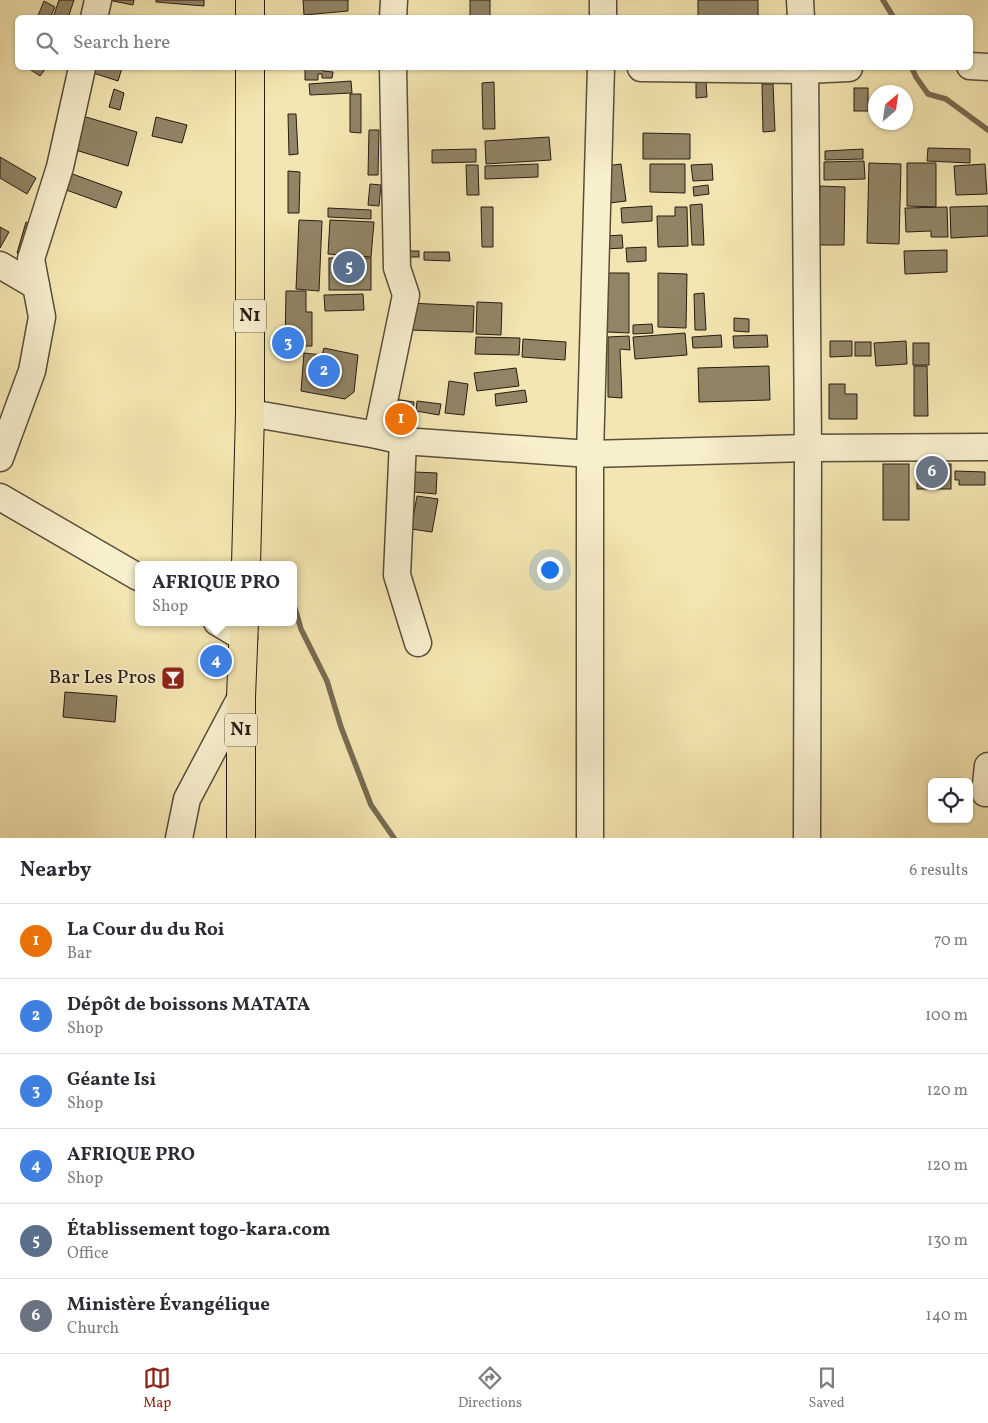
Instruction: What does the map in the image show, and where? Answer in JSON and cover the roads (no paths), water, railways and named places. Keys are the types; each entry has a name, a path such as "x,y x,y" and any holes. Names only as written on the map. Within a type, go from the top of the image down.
{"highway":[{"path":"250,0 250,15"},
{"name":"N1","path":"246,561 250,413 250,70"},
{"name":"N1","path":"241,838 240,697 244,630"}],"street":[{"path":"95,15 98,0"},
{"path":"393,15 394,0"},
{"path":"602,15 603,0"},
{"path":"800,0 802,15"},
{"path":"973,66 988,67"},
{"path":"0,458 32,371 42,318 31,259 60,167 82,70"},
{"path":"377,434 406,294 397,268 393,70"},
{"path":"590,838 590,454 601,70"},
{"path":"805,70 808,448 807,838"},
{"path":"0,265 36,286"},
{"path":"250,413 377,434 403,441 590,454 808,448 988,447"},
{"path":"403,441 397,575 418,643"},
{"path":"0,497 135,575"},
{"path":"230,626 244,630"},
{"path":"179,838 188,799 240,697"},
{"path":"985,793 988,766"}],"waterway":[{"path":"883,0 892,15"},
{"path":"913,70 928,94 946,99 988,130"},
{"path":"297,615 301,629 327,681 341,727 371,805 394,838"}],"place":[{"name":"Établissement togo-kara.com","path":"349,267"},
{"name":"Géante Isi","path":"288,343"},
{"name":"Dépôt de boissons MATATA","path":"324,371"},
{"name":"La Cour du du Roi","path":"401,419"},
{"name":"Ministère Évangélique","path":"932,472"},
{"name":"AFRIQUE PRO","path":"216,661"},
{"name":"Bar Les Pros","path":"173,678"}]}
